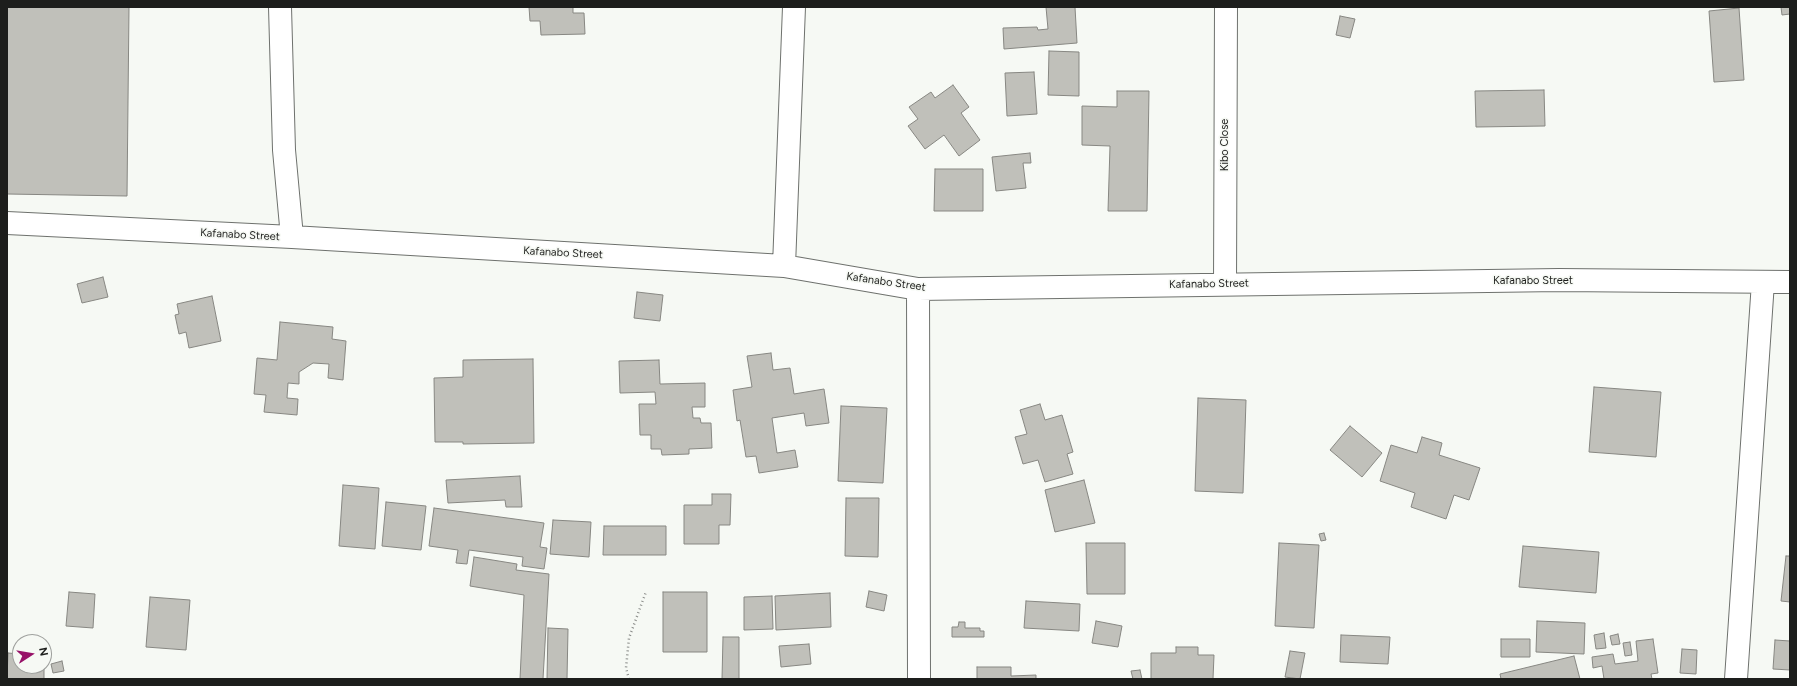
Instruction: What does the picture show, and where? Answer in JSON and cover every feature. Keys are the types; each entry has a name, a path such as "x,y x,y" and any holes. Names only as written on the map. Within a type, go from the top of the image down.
{"street":[{"path":"280,7 284,150 292,237"},
{"path":"784,266 794,7"},
{"name":"Kibo Close","path":"1225,284 1226,7"},
{"name":"Kafanabo Street","path":"7,223 292,237 784,266 918,289 1559,280 1790,282"},
{"path":"1736,679 1763,282"},
{"path":"918,289 920,679"}],"path":[{"path":"629,679 626,668 629,638 646,592"}],"building":[{"path":"7,7 129,7 127,196 7,194"},
{"path":"529,7 573,7 573,13 584,13 585,34 541,35 540,21 530,21"},
{"path":"1046,7 1075,7 1077,43 1004,49 1003,28 1037,27 1038,30 1048,29"},
{"path":"1781,7 1790,7 1790,14 1782,15"},
{"path":"1739,8 1744,80 1714,82 1709,11"},
{"path":"1340,16 1355,19 1350,38 1336,35"},
{"path":"1049,51 1079,52 1079,96 1048,95"},
{"path":"1034,72 1037,114 1007,116 1005,73"},
{"path":"953,85 969,107 961,113 980,140 959,156 944,135 925,149 908,126 918,119 909,107 931,92 935,98"},
{"path":"1544,90 1545,126 1476,127 1475,91"},
{"path":"1117,91 1149,91 1147,211 1108,211 1110,146 1082,145 1082,106 1117,107"},
{"path":"1030,153 1031,163 1023,163 1026,188 996,191 992,157"},
{"path":"935,169 983,169 983,211 934,211"},
{"path":"103,277 108,297 82,303 77,284"},
{"path":"637,292 663,295 660,321 634,318"},
{"path":"212,296 221,341 189,348 186,332 179,334 175,315 179,314 177,304"},
{"path":"280,322 333,327 332,339 346,341 343,380 328,378 329,364 313,363 299,372 299,384 288,383 287,398 298,399 297,415 264,412 266,395 254,394 257,358 277,360"},
{"path":"771,353 773,370 790,368 794,394 824,389 829,423 806,426 804,413 772,418 777,453 795,450 798,467 759,473 756,456 746,457 740,420 737,421 733,390 752,387 747,356"},
{"path":"533,359 534,443 463,444 463,442 435,442 434,378 463,377 463,360"},
{"path":"659,360 660,384 705,383 705,407 692,407 693,418 700,418 701,423 711,423 712,448 689,449 689,454 662,455 661,449 651,449 651,435 640,435 639,404 656,404 655,392 620,393 619,361"},
{"path":"1594,387 1661,392 1656,457 1589,452"},
{"path":"1198,398 1246,400 1243,493 1195,491"},
{"path":"1040,404 1045,420 1062,415 1073,452 1067,454 1073,474 1045,482 1038,460 1023,464 1015,437 1027,434 1020,410"},
{"path":"841,406 887,408 883,483 838,481"},
{"path":"1350,426 1382,453 1362,477 1330,450"},
{"path":"1422,437 1442,443 1439,455 1480,468 1469,500 1454,495 1446,519 1411,507 1415,493 1380,481 1391,445 1417,453"},
{"path":"520,476 522,507 506,507 505,500 448,503 446,480"},
{"path":"1084,480 1095,523 1055,532 1045,490"},
{"path":"343,485 379,488 375,549 339,546"},
{"path":"712,494 731,494 730,525 719,525 719,544 684,544 684,505 712,505"},
{"path":"846,498 879,498 878,557 845,556"},
{"path":"386,502 426,506 421,550 382,546"},
{"path":"434,508 544,523 540,547 547,548 544,569 522,566 523,557 469,550 467,564 456,563 458,550 429,546"},
{"path":"553,520 591,522 589,557 550,554"},
{"path":"604,526 666,526 666,555 603,555"},
{"path":"1324,533 1326,540 1321,541 1319,534"},
{"path":"1086,543 1125,543 1125,594 1087,594"},
{"path":"1279,543 1319,545 1314,628 1275,626"},
{"path":"1523,546 1599,552 1596,593 1519,587"},
{"path":"1786,556 1790,556 1790,602 1781,601"},
{"path":"474,557 517,564 516,570 549,574 543,679 520,679 524,595 470,586"},
{"path":"869,591 887,595 884,611 866,607"},
{"path":"69,592 95,594 93,628 66,626"},
{"path":"663,592 707,592 707,652 663,652"},
{"path":"830,593 831,627 776,630 775,596"},
{"path":"772,596 773,629 744,630 744,597"},
{"path":"150,597 190,600 186,650 146,647"},
{"path":"1026,601 1080,604 1079,631 1024,628"},
{"path":"1096,621 1122,626 1118,647 1092,643"},
{"path":"1537,621 1585,623 1584,654 1536,652"},
{"path":"959,622 965,622 965,628 980,628 980,631 984,631 984,637 952,637 952,627 958,627"},
{"path":"548,628 568,629 567,679 547,679"},
{"path":"1604,633 1606,648 1596,649 1594,635"},
{"path":"1618,634 1620,644 1612,645 1610,636"},
{"path":"1341,635 1390,637 1388,664 1340,662"},
{"path":"723,637 739,637 739,679 722,679"},
{"path":"1501,639 1530,639 1530,657 1501,657"},
{"path":"1653,639 1658,673 1651,674 1652,679 1604,679 1602,666 1593,668 1592,657 1613,654 1615,664 1638,661 1636,641"},
{"path":"1775,640 1790,641 1790,670 1773,669"},
{"path":"1630,642 1632,655 1625,656 1623,643"},
{"path":"809,644 811,664 781,667 779,646"},
{"path":"1176,647 1198,647 1198,655 1214,655 1213,679 1151,679 1151,653 1176,653"},
{"path":"1682,649 1697,650 1696,674 1680,673"},
{"path":"1290,651 1305,653 1300,679 1285,677"},
{"path":"8,653 12,653 12,674 44,674 44,679 7,679"},
{"path":"1574,656 1580,679 1501,679 1500,674"},
{"path":"62,661 64,671 53,673 52,664"},
{"path":"977,667 1011,667 1011,676 1036,675 1036,679 977,679"},
{"path":"1140,670 1142,679 1133,679 1131,671"}]}
